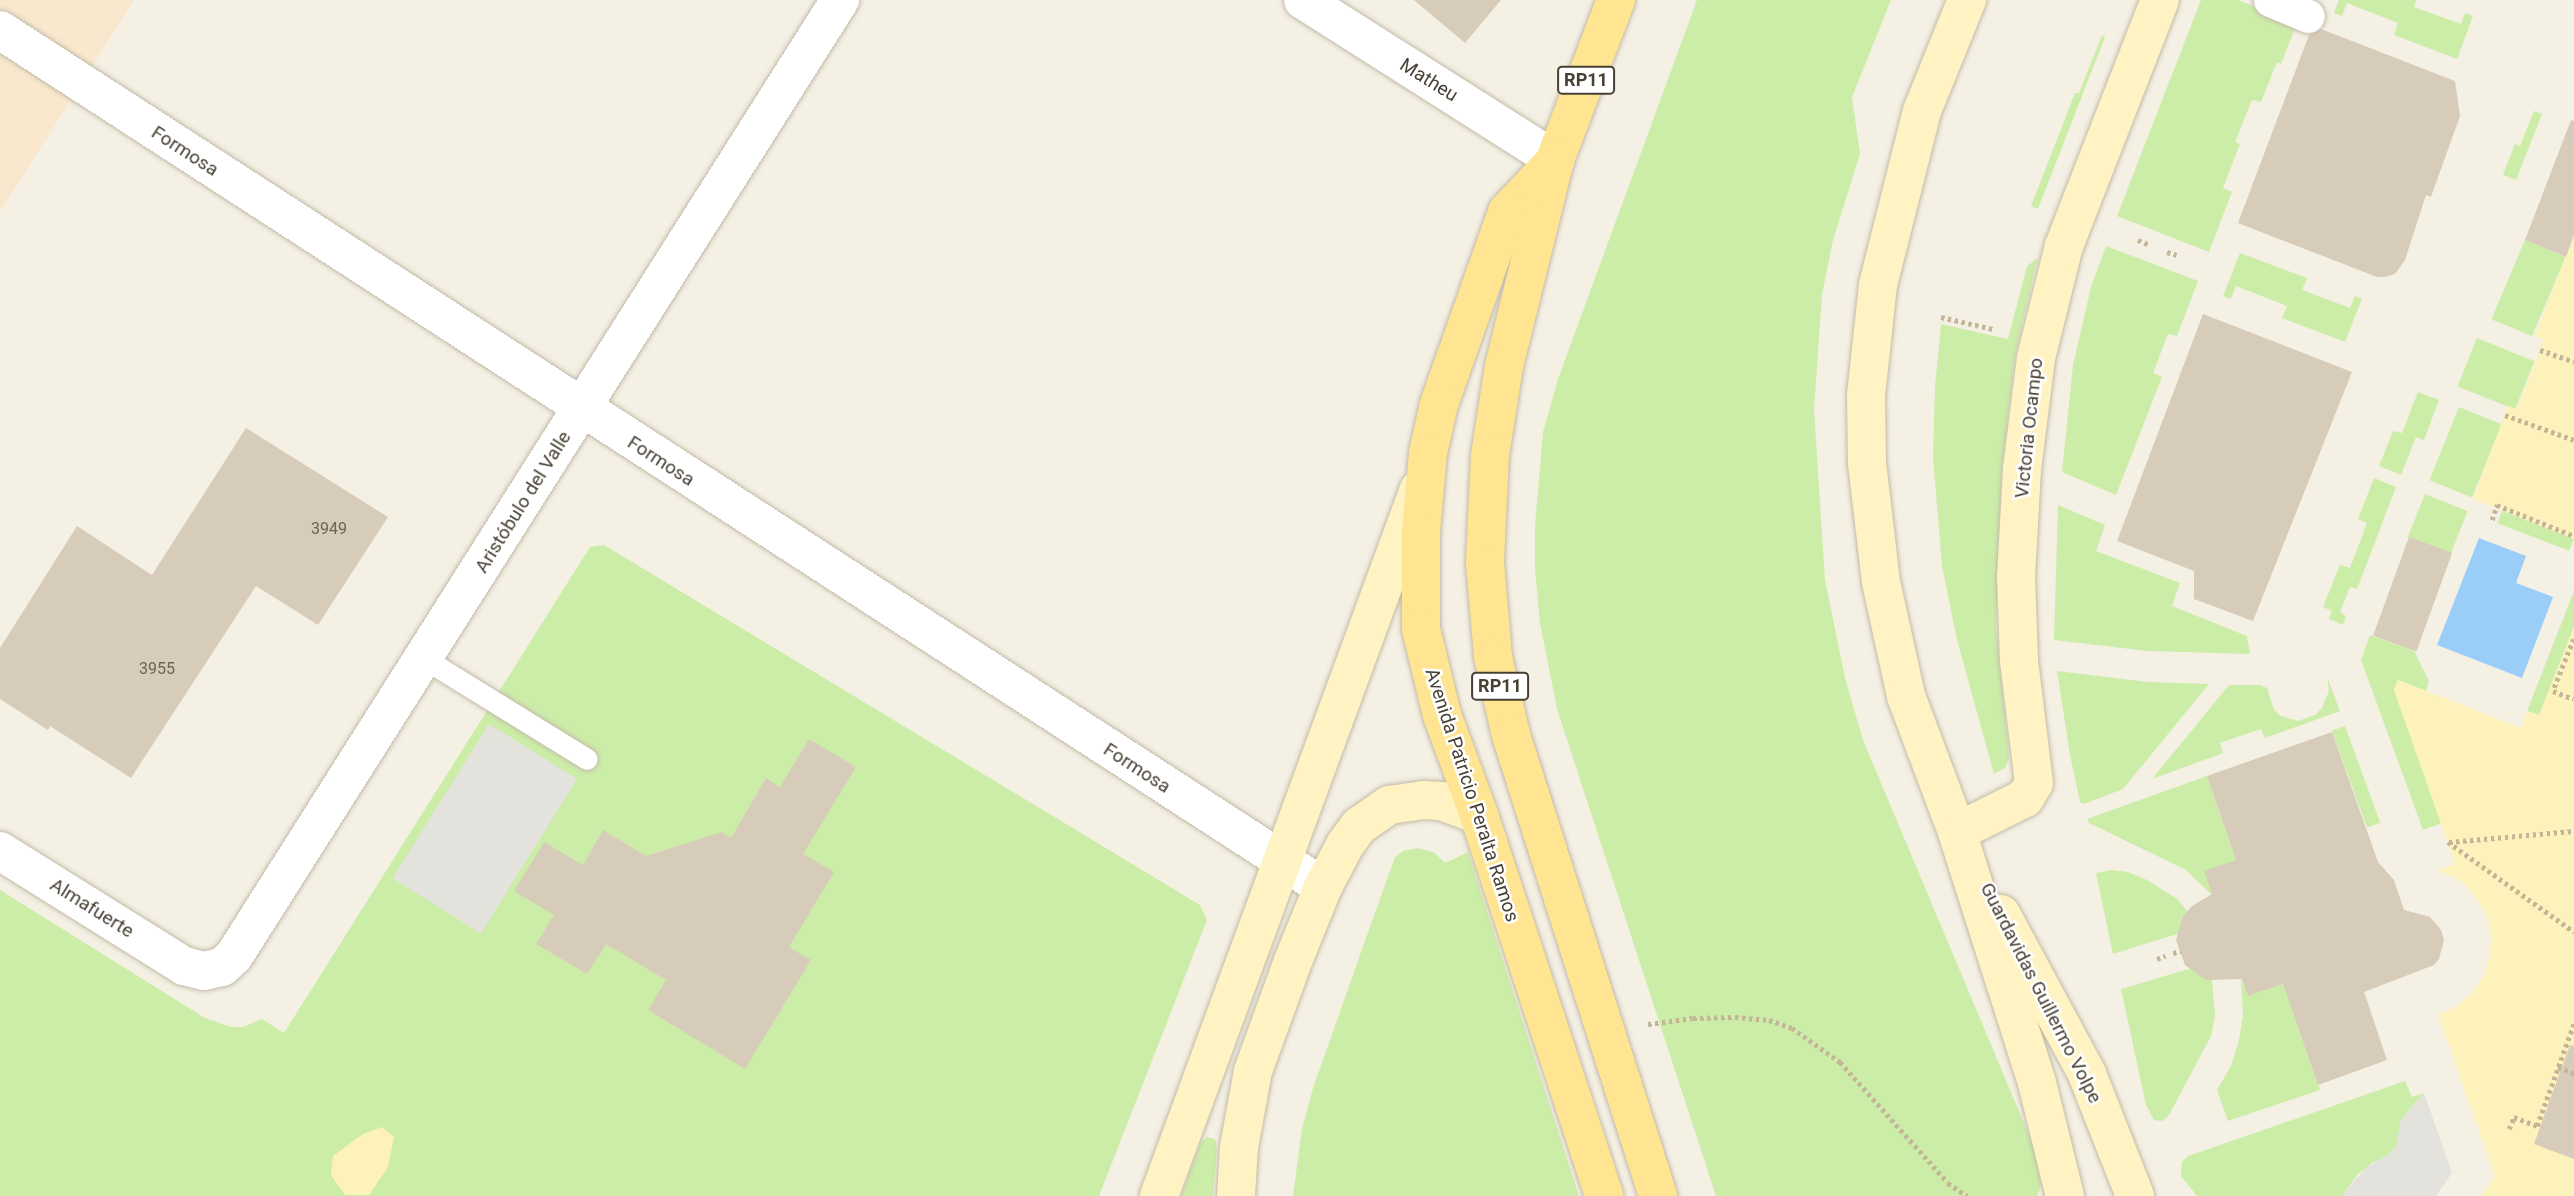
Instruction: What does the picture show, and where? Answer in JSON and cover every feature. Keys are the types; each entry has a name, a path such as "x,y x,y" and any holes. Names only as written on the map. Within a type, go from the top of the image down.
{"main road":[{"name":"Avenida Patricio Peralta Ramos","path":"1616,0 1555,160 1504,366 1490,455 1485,563 1493,657 1511,735 1658,1196"},
{"name":"Guardavidas Guillermo Volpe","path":"1967,0 1922,111 1878,285 1866,395 1872,523 1892,641 1922,744 1956,832 2044,1106 2065,1196"},
{"name":"Victoria Ocampo","path":"1956,832 2025,798 2034,783 2019,661 2016,577 2022,469 2032,380 2047,305 2064,246 2160,0"},
{"name":"Avenida Patricio Peralta Ramos","path":"1555,160 1507,212 1439,404 1426,471 1421,532 1421,629 1442,715 1479,815 1604,1196"},
{"path":"1158,1196 1426,471"},
{"path":"1236,1196 1239,1147 1253,1071 1323,887 1359,826 1389,805 1423,800 1441,801 1479,815"},
{"name":"Guardavidas Guillermo Volpe","path":"1956,832 2087,1074 2135,1196"}],"street":[{"name":"Aristóbulo del Valle","path":"184,966 204,971 222,967 234,956 425,659 840,0"},
{"name":"Matheu","path":"1303,0 1555,160"},
{"path":"2270,0 2308,16"},
{"name":"Formosa","path":"0,30 582,410 1323,887"},
{"name":"Almafuerte","path":"0,851 184,966"}],"lane":[{"path":"425,659 587,759"}],"path":[{"path":"2138,240 2148,244"},
{"path":"2167,252 2177,255"},
{"path":"1941,317 1993,329"},
{"path":"2540,350 2574,362"},
{"path":"2505,415 2574,440"},
{"path":"2492,520 2497,505 2574,536"},
{"path":"2574,639 2553,691 2574,699"},
{"path":"2574,831 2448,842 2574,932"},
{"path":"2173,953 2181,951"},
{"path":"2157,958 2165,956"},
{"path":"1644,1024 1693,1018 1735,1017 1769,1020 1792,1028 1840,1062 1940,1174 1967,1196"},
{"path":"2509,1129 2514,1117 2536,1126 2574,1023"},
{"path":"2558,1067 2574,1073"}],"shaded area":[{"path":"0,0 134,0 0,212"},
{"path":"489,724 577,779 481,933 393,878"},
{"path":"2424,1093 2452,1173 2436,1196 2342,1196 2366,1167 2388,1155 2396,1147 2401,1120"}],"green space":[{"path":"1697,0 1891,0 1852,97 1860,154 1833,240 1822,295 1814,409 1825,580 1845,678 1863,740 2034,1147 2041,1185 2037,1196 1716,1196 1557,709 1540,623 1535,569 1535,525 1543,432 1558,379"},
{"path":"2201,0 2238,0 2297,23 2281,64 2277,62 2261,102 2252,100 2235,142 2240,144 2223,188 2232,192 2209,252 2117,216"},
{"path":"2339,0 2416,0 2414,7 2461,24 2465,13 2473,16 2457,59 2394,35 2398,23 2347,3 2342,16 2334,13"},
{"path":"2102,35 2105,37 2038,209 2031,206 2075,93 2079,93"},
{"path":"2534,111 2542,114 2516,180 2503,175 2515,144 2520,146"},
{"path":"2525,240 2566,257 2532,336 2491,319"},
{"path":"2106,246 2198,281 2177,336 2168,334 2153,373 2162,377 2116,495 2062,472 2073,365 2091,287"},
{"path":"2240,253 2307,278 2302,290 2350,308 2355,296 2362,299 2345,342 2282,318 2287,306 2236,286 2231,299 2223,296"},
{"path":"2038,258 2015,355 2002,467 1996,625 2009,758 2005,768 1994,774 1957,640 1942,566 1933,457 1935,386 1941,324 2008,339 2027,266"},
{"path":"2477,338 2534,361 2515,409 2458,386"},
{"path":"2418,392 2439,400 2424,440 2416,437 2401,475 2379,466 2393,431 2402,433"},
{"path":"2459,407 2502,424 2472,497 2429,480"},
{"path":"2374,478 2396,487 2357,589 2350,587 2340,612 2346,616 2343,625 2329,619 2332,611 2323,607 2340,565 2350,568 2367,523 2358,519"},
{"path":"2425,494 2468,511 2450,554 2408,537"},
{"path":"2058,505 2105,525 2096,551 2180,583 2172,606 2247,636 2250,654 2148,651 2054,640"},
{"path":"2502,511 2574,539 2569,551 2497,523"},
{"path":"604,545 1200,905 1207,920 1099,1196 0,1196 0,890 205,1018 231,1027 243,1027 262,1019 284,1033 590,547"},
{"path":"2574,591 2574,627 2539,715 2527,711"},
{"path":"2370,635 2414,651 2429,681 2426,691 2398,680 2394,690 2442,823 2423,830 2361,660"},
{"path":"2057,671 2148,682 2209,684 2123,789 2084,804 2080,802 2070,755"},
{"path":"2327,677 2340,711 2265,738 2261,729 2220,743 2223,753 2152,779 2229,685 2260,685 2267,688 2274,710 2281,716 2298,721 2315,715 2322,708 2329,691"},
{"path":"2345,726 2380,823 2367,828 2332,731"},
{"path":"2207,776 2236,860 2213,896 2186,870 2089,823 2087,819"},
{"path":"1418,848 1435,853 1445,863 1468,852 1579,1196 1293,1196 1302,1129 1313,1088 1395,857 1403,851"},
{"path":"2112,870 2128,872 2147,880 2177,899 2189,913 2180,933 2113,954 2096,873"},
{"path":"2192,968 2212,978 2215,1016 2211,1036 2169,1115 2162,1121 2154,1120 2146,1105 2121,989"},
{"path":"2241,977 2248,996 2283,984 2320,1090 2228,1121 2217,1090 2231,1066 2239,1040 2243,1016"},
{"path":"2405,1081 2412,1097 2424,1093 2401,1120 2396,1147 2382,1161 2373,1162 2358,1174 2342,1196 2197,1196 2181,1176 2182,1162 2188,1156"},
{"path":"1207,1137 1215,1139 1217,1148 1213,1196 1181,1196 1201,1142"}],"sand":[{"path":"2574,235 2574,539 2473,499 2508,406 2517,409 2540,350 2543,340 2535,336"},
{"path":"2574,627 2574,1196 2481,1196 2495,1176 2438,1015 2457,1006 2473,992 2484,975 2490,955 2491,934 2486,914 2475,896 2461,881 2437,870 2455,864 2394,690 2398,680 2521,728 2527,711 2539,715"},
{"path":"382,1127 394,1137 388,1167 369,1195 345,1195 331,1175 333,1156 363,1134"}],"water":[{"path":"2479,538 2526,556 2516,583 2553,597 2522,678 2437,645"}],"building":[{"path":"1414,0 1501,0 1465,43"},
{"path":"2321,29 2455,81 2460,116 2431,197 2426,195 2405,260 2395,274 2385,277 2377,277 2238,223 2309,35"},
{"path":"2571,120 2574,121 2574,235 2566,257 2525,240"},
{"path":"2203,314 2352,372 2253,621 2194,599 2194,571 2117,541"},
{"path":"246,428 388,517 318,625 256,586 131,778 50,726 48,730 0,699 0,648 77,526 152,575"},
{"path":"2409,537 2452,553 2416,651 2373,636"},
{"path":"2332,732 2378,862 2394,880 2404,910 2430,917 2441,930 2444,940 2439,959 2434,965 2364,992 2387,1060 2318,1085 2283,984 2248,996 2242,979 2206,980 2185,965 2176,940 2183,916 2192,906 2212,894 2204,871 2236,860 2207,776"},
{"path":"809,739 856,767 803,854 834,872 789,947 811,960 745,1069 648,1010 666,980 606,944 587,974 536,944 554,915 514,891 544,842 583,865 603,830 646,856 722,832 731,838 766,778 780,787"},
{"path":"2570,1045 2574,1046 2574,1159 2534,1144"}]}
